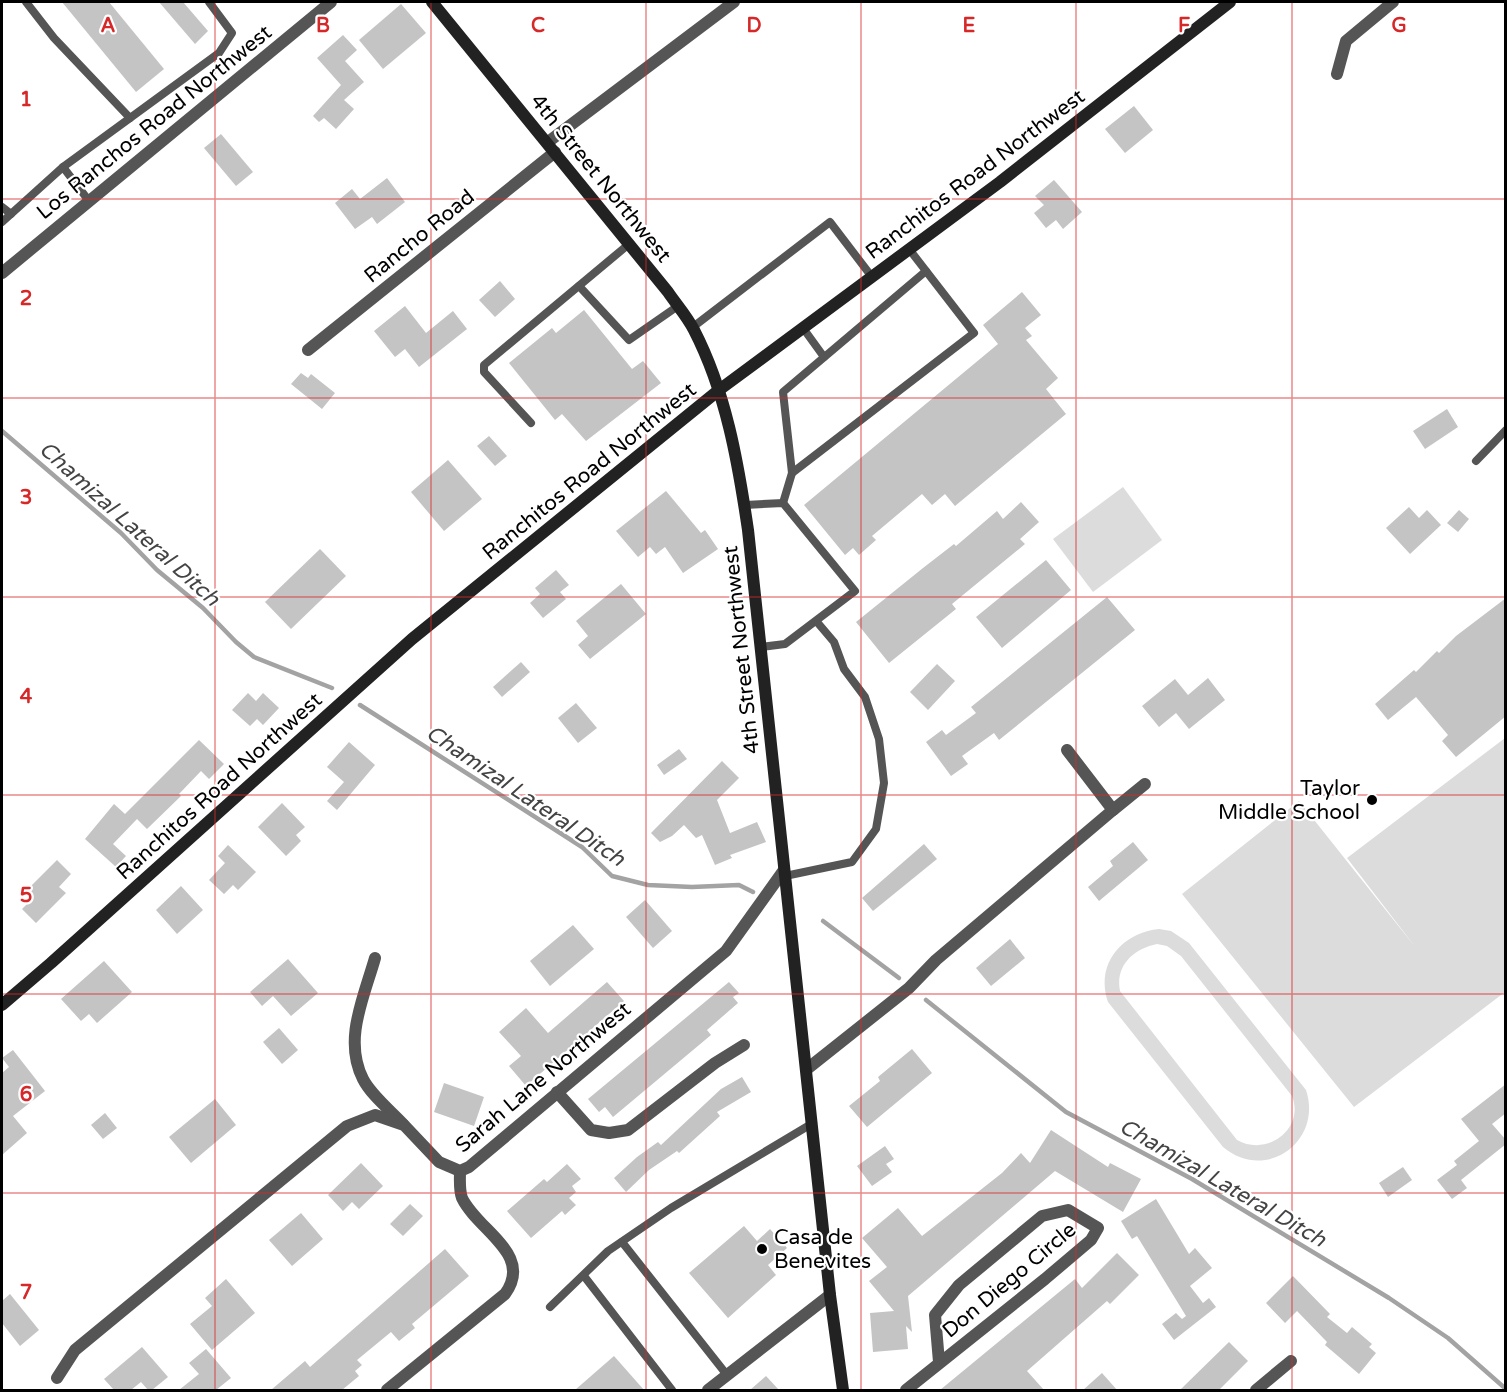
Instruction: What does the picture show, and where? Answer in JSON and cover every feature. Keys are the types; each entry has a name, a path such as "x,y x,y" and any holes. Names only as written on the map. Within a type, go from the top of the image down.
{"street":[{"name":"Los Ranchos Road Northwest","path":"2,273 331,2"},
{"name":"4th Street Northwest","path":"432,2 552,147 678,306 693,327 719,390 739,469 745,505 830,1295 843,1390"},
{"name":"Rancho Road","path":"308,350 552,147 734,2"},
{"name":"Ranchitos Road Northwest","path":"2,1005 397,652 719,390 1000,182 1230,2"},
{"path":"1337,74 1346,41 1393,2"},
{"path":"1067,750 1113,810"},
{"path":"807,1069 909,987 936,960 1145,784"},
{"name":"Sarah Lane Northwest","path":"57,1378 75,1350 347,1126 375,1115 404,1125 439,1162 460,1171 469,1167 726,951 784,873"},
{"path":"375,958 355,1026 354,1058 364,1081 404,1125"},
{"path":"557,1092 591,1130 609,1133 628,1130 715,1063 744,1045"},
{"path":"387,1390 505,1294 514,1281 513,1264 506,1251 462,1198 460,1171"},
{"name":"Don Diego Circle","path":"906,1390 1091,1240 1098,1228 1068,1210 1042,1216 959,1285 935,1315 939,1362"},
{"path":"708,1390 830,1295"},
{"path":"1256,1390 1291,1361"}],"lane":[{"path":"26,2 54,38 130,118"},
{"path":"2,222 63,167 219,53 232,33 208,2"},
{"path":"63,167 89,201"},
{"path":"2,207 10,214"},
{"path":"693,327 830,222 872,277"},
{"path":"531,423 483,368 629,244"},
{"path":"792,473 974,333 909,249"},
{"path":"783,503 792,473 783,392 926,271"},
{"path":"579,286 629,340 678,306"},
{"path":"802,328 824,357"},
{"path":"1476,461 1506,430"},
{"path":"745,505 783,503"},
{"path":"761,646 785,644 855,591 783,503"},
{"path":"784,873 838,867 852,862 876,829 884,783 879,740 865,697 844,669 834,642 817,622"},
{"path":"550,1307 608,1251 671,1208 813,1123"},
{"path":"622,1242 727,1375"},
{"path":"584,1276 672,1390"}],"shaded area":[{"path":"1123,487 1162,540 1093,592 1053,539"},
{"path":"1505,738 1505,992 1354,1107 1182,894 1299,801 1416,948 1347,858"},
{"path":"1159,929 1171,931 1189,943 1306,1090 1309,1109 1306,1125 1299,1140 1287,1151 1273,1158 1256,1160 1240,1157 1223,1147 1108,1002 1105,976 1108,964 1123,944 1145,932","holes":["1157,944 1167,946 1181,956 1292,1096 1295,1108 1293,1119 1281,1137 1260,1145 1237,1140 1120,991 1120,974 1123,966 1133,954 1148,946"]}],"building":[{"path":"62,2 109,2 164,69 136,92"},
{"path":"159,2 183,2 208,31 195,44"},
{"path":"401,4 426,33 383,69 359,40"},
{"path":"343,35 357,50 345,61 364,82 344,100 354,109 336,129 324,118 319,122 313,116 341,85 317,58"},
{"path":"1134,106 1153,130 1125,153 1105,129"},
{"path":"221,134 253,172 236,186 204,148"},
{"path":"387,178 405,202 377,224 372,217 355,229 335,203 352,189 360,199"},
{"path":"1054,180 1082,212 1063,229 1056,220 1046,228 1034,213 1044,205 1035,196"},
{"path":"500,281 515,299 495,317 479,300"},
{"path":"1022,292 1041,315 1025,328 1032,336 1026,340 1058,378 1046,389 1066,414 955,506 945,494 932,505 922,494 872,536 876,540 859,555 853,548 845,555 804,505 998,344 983,325"},
{"path":"405,306 426,333 453,311 467,329 419,367 405,349 395,357 374,331"},
{"path":"584,310 632,369 643,361 661,383 586,441 562,414 555,420 509,363 552,328 556,333"},
{"path":"301,373 308,378 311,374 335,393 322,409 291,384"},
{"path":"1447,409 1458,427 1425,449 1413,431"},
{"path":"489,436 507,456 495,466 477,446"},
{"path":"448,460 482,499 444,531 411,492"},
{"path":"666,491 701,533 705,530 718,549 683,573 665,547 656,554 650,547 638,557 616,531"},
{"path":"1021,502 1039,522 1020,539 1025,544 952,604 956,609 889,663 856,622 954,544 956,546 997,511 1003,519"},
{"path":"1409,507 1419,518 1427,510 1441,525 1410,554 1386,528"},
{"path":"1459,510 1469,519 1458,532 1447,523"},
{"path":"320,549 346,576 291,629 265,602"},
{"path":"1046,560 1071,590 1002,648 976,617"},
{"path":"556,570 569,585 560,592 566,599 543,618 530,603 540,594 535,588"},
{"path":"621,584 646,614 590,659 578,645 588,636 576,621"},
{"path":"1107,597 1135,630 999,740 994,733 962,756 968,764 951,776 926,742 942,730 946,735 976,713 971,707"},
{"path":"1506,598 1506,716 1456,757 1442,741 1448,735 1416,697 1388,720 1375,704 1414,670 1416,672 1437,651 1439,653 1456,636"},
{"path":"521,662 530,672 502,697 493,687"},
{"path":"937,664 955,681 928,710 910,692"},
{"path":"1208,678 1225,700 1189,729 1176,713 1159,727 1142,706 1175,679 1188,695"},
{"path":"248,693 256,701 263,693 279,708 263,725 257,719 250,726 232,710"},
{"path":"576,703 597,728 578,743 558,718"},
{"path":"199,740 224,764 209,779 201,771 179,794 181,796 147,829 137,819 113,844 126,856 116,867 85,839 114,804 125,814"},
{"path":"349,742 375,765 337,810 327,801 344,782 327,767"},
{"path":"679,749 687,759 664,775 657,765"},
{"path":"722,761 739,778 717,800 730,833 757,822 766,842 730,855 732,858 715,865 702,835 696,838 684,825 672,836 660,842 651,833"},
{"path":"282,803 305,827 296,835 301,841 286,856 258,827"},
{"path":"1133,842 1148,860 1099,901 1088,887 1113,866 1110,861"},
{"path":"924,844 937,859 873,911 862,898"},
{"path":"228,845 256,872 238,890 233,885 224,894 209,880 225,863 218,856"},
{"path":"57,860 71,874 59,887 66,893 36,923 22,909 32,899 25,892"},
{"path":"181,886 203,910 177,934 156,910"},
{"path":"645,900 672,931 653,948 626,917"},
{"path":"573,925 594,949 550,986 530,961"},
{"path":"1010,939 1025,958 991,986 976,968"},
{"path":"288,959 318,993 291,1016 273,996 262,1006 250,992"},
{"path":"104,961 132,992 97,1023 89,1014 81,1021 61,999"},
{"path":"607,982 624,1001 526,1086 509,1066 521,1056 499,1032 526,1008 548,1033"},
{"path":"729,982 739,993 733,997 738,1003 707,1030 711,1035 613,1117 605,1107 599,1112 588,1099"},
{"path":"279,1028 298,1050 282,1064 263,1042"},
{"path":"912,1049 932,1073 867,1127 849,1106 880,1081 878,1077"},
{"path":"13,1050 45,1091 13,1116 27,1133 2,1155 2,1073 9,1067 2,1058"},
{"path":"742,1077 751,1092 717,1112 720,1116 679,1153 677,1151 649,1170 626,1192 614,1178 658,1142 661,1145 721,1089"},
{"path":"444,1083 484,1097 474,1126 434,1112"},
{"path":"1506,1084 1506,1113 1492,1124 1506,1140 1506,1144 1461,1180 1467,1188 1452,1199 1437,1180 1457,1165 1454,1161 1479,1141 1461,1119"},
{"path":"215,1099 236,1125 191,1163 169,1137"},
{"path":"105,1113 117,1128 103,1139 91,1125"},
{"path":"1051,1130 1108,1167 1110,1163 1141,1179 1123,1212 1055,1171 908,1296 912,1332 906,1326 908,1349 873,1352 870,1313 894,1311 869,1281 887,1267 862,1238 898,1208 922,1236 1002,1173 1021,1153 1030,1163"},
{"path":"885,1146 894,1159 886,1164 892,1172 872,1186 857,1166"},
{"path":"361,1163 383,1186 359,1209 352,1202 343,1211 328,1195"},
{"path":"567,1164 581,1179 572,1186 576,1192 569,1198 576,1205 565,1215 562,1211 531,1238 507,1211 544,1179 547,1182"},
{"path":"1403,1167 1412,1180 1388,1197 1379,1183"},
{"path":"1156,1199 1189,1254 1195,1248 1212,1268 1190,1286 1203,1303 1209,1298 1216,1307 1174,1340 1162,1324 1176,1313 1182,1319 1186,1316 1137,1236 1132,1239 1121,1221"},
{"path":"410,1204 423,1216 403,1236 390,1224"},
{"path":"301,1213 323,1239 292,1266 269,1240"},
{"path":"744,1226 757,1241 770,1229 787,1248 768,1265 776,1275 728,1318 689,1273"},
{"path":"445,1249 469,1276 412,1324 415,1328 399,1341 391,1332 357,1360 362,1365 355,1371 359,1376 342,1390 271,1390 305,1361 310,1367"},
{"path":"1117,1253 1139,1275 1110,1304 1107,1301 1027,1371 1044,1390 940,1390 1075,1279 1082,1288"},
{"path":"1293,1276 1330,1314 1327,1317 1347,1333 1352,1327 1372,1344 1369,1347 1376,1353 1359,1374 1325,1345 1327,1342 1297,1311 1285,1323 1266,1303"},
{"path":"226,1279 255,1313 212,1350 190,1324 212,1306 205,1298"},
{"path":"10,1294 39,1330 20,1346 2,1323 2,1301"},
{"path":"1229,1342 1248,1361 1219,1390 1180,1390"},
{"path":"142,1347 168,1377 152,1390 148,1390 141,1382 131,1390 114,1390 104,1379"},
{"path":"206,1349 231,1378 216,1390 179,1390 199,1374 189,1363"},
{"path":"614,1356 644,1390 575,1390"},
{"path":"1102,1373 1117,1390 1083,1390"},
{"path":"766,1376 779,1390 750,1390"}],"waterway":[{"name":"Chamizal Lateral Ditch","path":"2,431 121,533 157,570 203,608 254,657 332,688"},
{"name":"Chamizal Lateral Ditch","path":"360,705 582,847 612,876 648,885 692,887 739,885 753,892"},
{"name":"Chamizal Lateral Ditch","path":"823,921 899,978"},
{"name":"Chamizal Lateral Ditch","path":"926,1000 1066,1112 1192,1179 1389,1298 1448,1338 1506,1389"}],"place":[{"name":"Taylor Middle School","path":"1372,800"},
{"name":"Casa de Benevites","path":"762,1249"}]}
